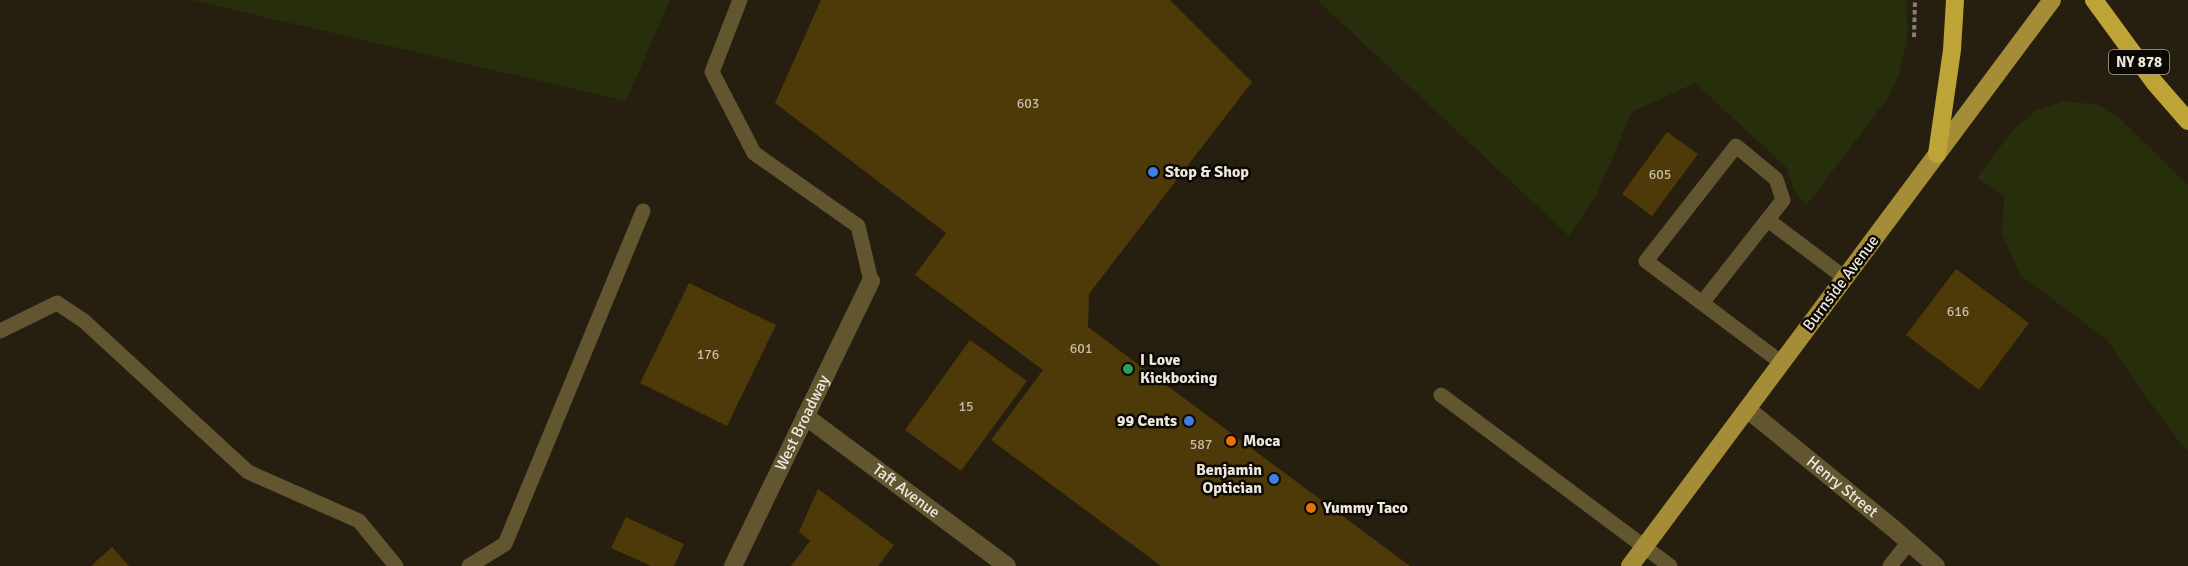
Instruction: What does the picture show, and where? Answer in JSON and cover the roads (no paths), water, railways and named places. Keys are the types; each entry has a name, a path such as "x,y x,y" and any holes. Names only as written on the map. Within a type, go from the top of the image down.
{"highway":[{"path":"1937,154 1953,42 1955,0"},
{"name":"NY 878","path":"2094,0 2154,82 2188,121"}],"main road":[{"name":"Burnside Avenue","path":"1630,566 2052,0"}],"street":[{"name":"West Broadway","path":"733,566 871,281"},
{"name":"Henry Street","path":"1747,409 1936,566"},
{"name":"Taft Avenue","path":"805,416 1007,566"}],"lane":[{"path":"740,0 712,72 754,153 858,226 871,281"},
{"path":"1702,303 1783,200 1776,179 1736,146 1646,261 1702,303 1782,363"},
{"path":"470,566 505,544 643,211"},
{"path":"1768,220 1845,278"},
{"path":"0,331 57,303 84,321 248,472 359,521 396,566"},
{"path":"1442,395 1670,566"},
{"path":"1890,566 1909,542"}],"place":[{"name":"Stop & Shop","path":"1153,172"},
{"name":"I Love Kickboxing","path":"1128,369"},
{"name":"99 Cents","path":"1189,421"},
{"name":"Moca","path":"1231,441"},
{"name":"Benjamin Optician","path":"1274,479"},
{"name":"Yummy Taco","path":"1311,508"}]}
